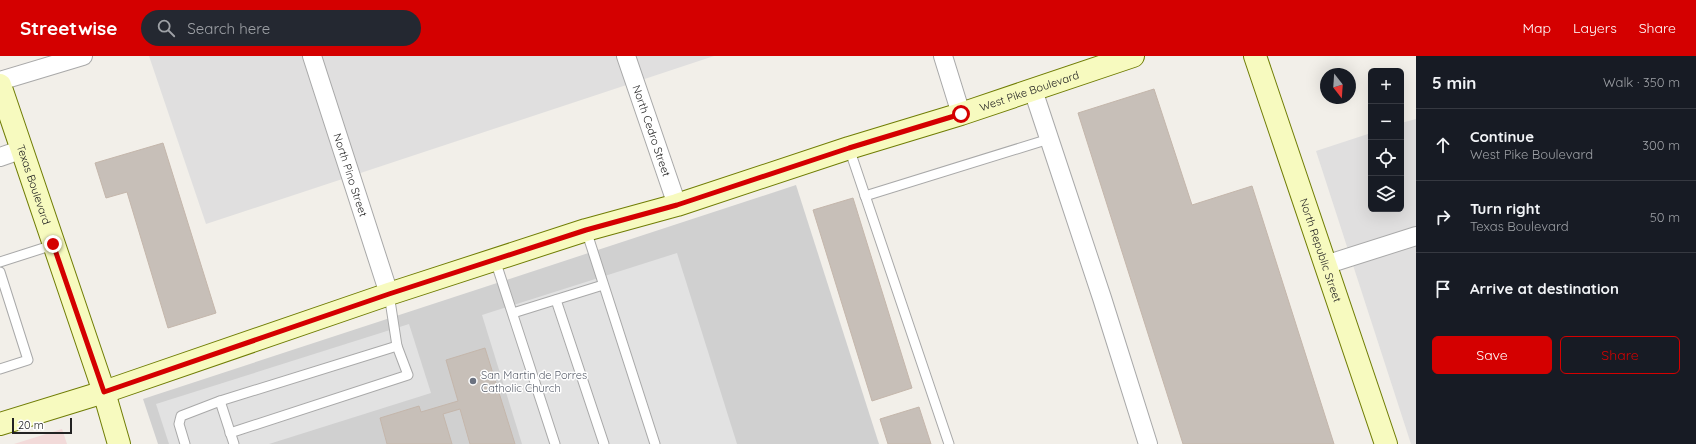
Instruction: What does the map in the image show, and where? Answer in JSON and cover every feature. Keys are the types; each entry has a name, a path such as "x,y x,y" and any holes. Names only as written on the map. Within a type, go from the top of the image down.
{"street":[{"path":"0,81 83,56"},
{"name":"North Pino Street","path":"312,56 389,294"},
{"name":"North Cedro Street","path":"626,56 677,205"},
{"path":"943,56 961,114"},
{"name":"West Pike Boulevard","path":"0,424 104,392 389,294 586,230 677,205 849,148 961,114 1133,56"},
{"name":"North Republic Street","path":"1255,56 1386,444"},
{"name":"Texas Boulevard","path":"0,85 23,149 53,244 104,392 119,444"},
{"path":"1033,90 1102,298 1148,444"},
{"path":"0,157 23,149"},
{"path":"1325,265 1416,236"}],"lane":[{"path":"865,196 1049,139"},
{"path":"849,148 949,444"},
{"path":"586,230 655,444"},
{"path":"0,262 53,244"},
{"path":"495,260 555,444"},
{"path":"0,272 28,360 0,369"},
{"path":"513,313 603,285"},
{"path":"230,433 408,375 397,346 389,294"},
{"path":"556,300 604,444"},
{"path":"185,444 179,424 181,416 220,401 397,346"},
{"path":"220,401 234,444"}],"shaded area":[{"path":"149,56 714,56 206,224"},
{"path":"1416,119 1416,444 1411,444 1316,151 1368,134 1368,212 1404,212 1404,122"},
{"path":"796,185 879,444 158,444 143,399"},
{"path":"677,253 737,444 522,444 482,315"},
{"path":"409,324 431,393 269,444 169,444 156,404"},
{"path":"62,429 67,444 14,444"}],"building":[{"path":"1154,89 1192,205 1252,186 1334,444 1183,444 1078,113"},
{"path":"163,143 216,313 168,328 127,192 106,198 95,163"},
{"path":"853,198 912,388 872,401 813,210"},
{"name":"San Martin de Porres Catholic Church","path":"485,348 515,444 470,444 460,409 443,414 452,444 387,444 380,418 419,406 421,412 458,401 446,360"},
{"path":"919,407 931,444 888,444 880,419"}],"place":[{"name":"San Martin de Porres Catholic Church","path":"473,381"}],"route":[{"path":"53,244 104,392 389,294 586,230 677,205 849,148 961,114"}]}
